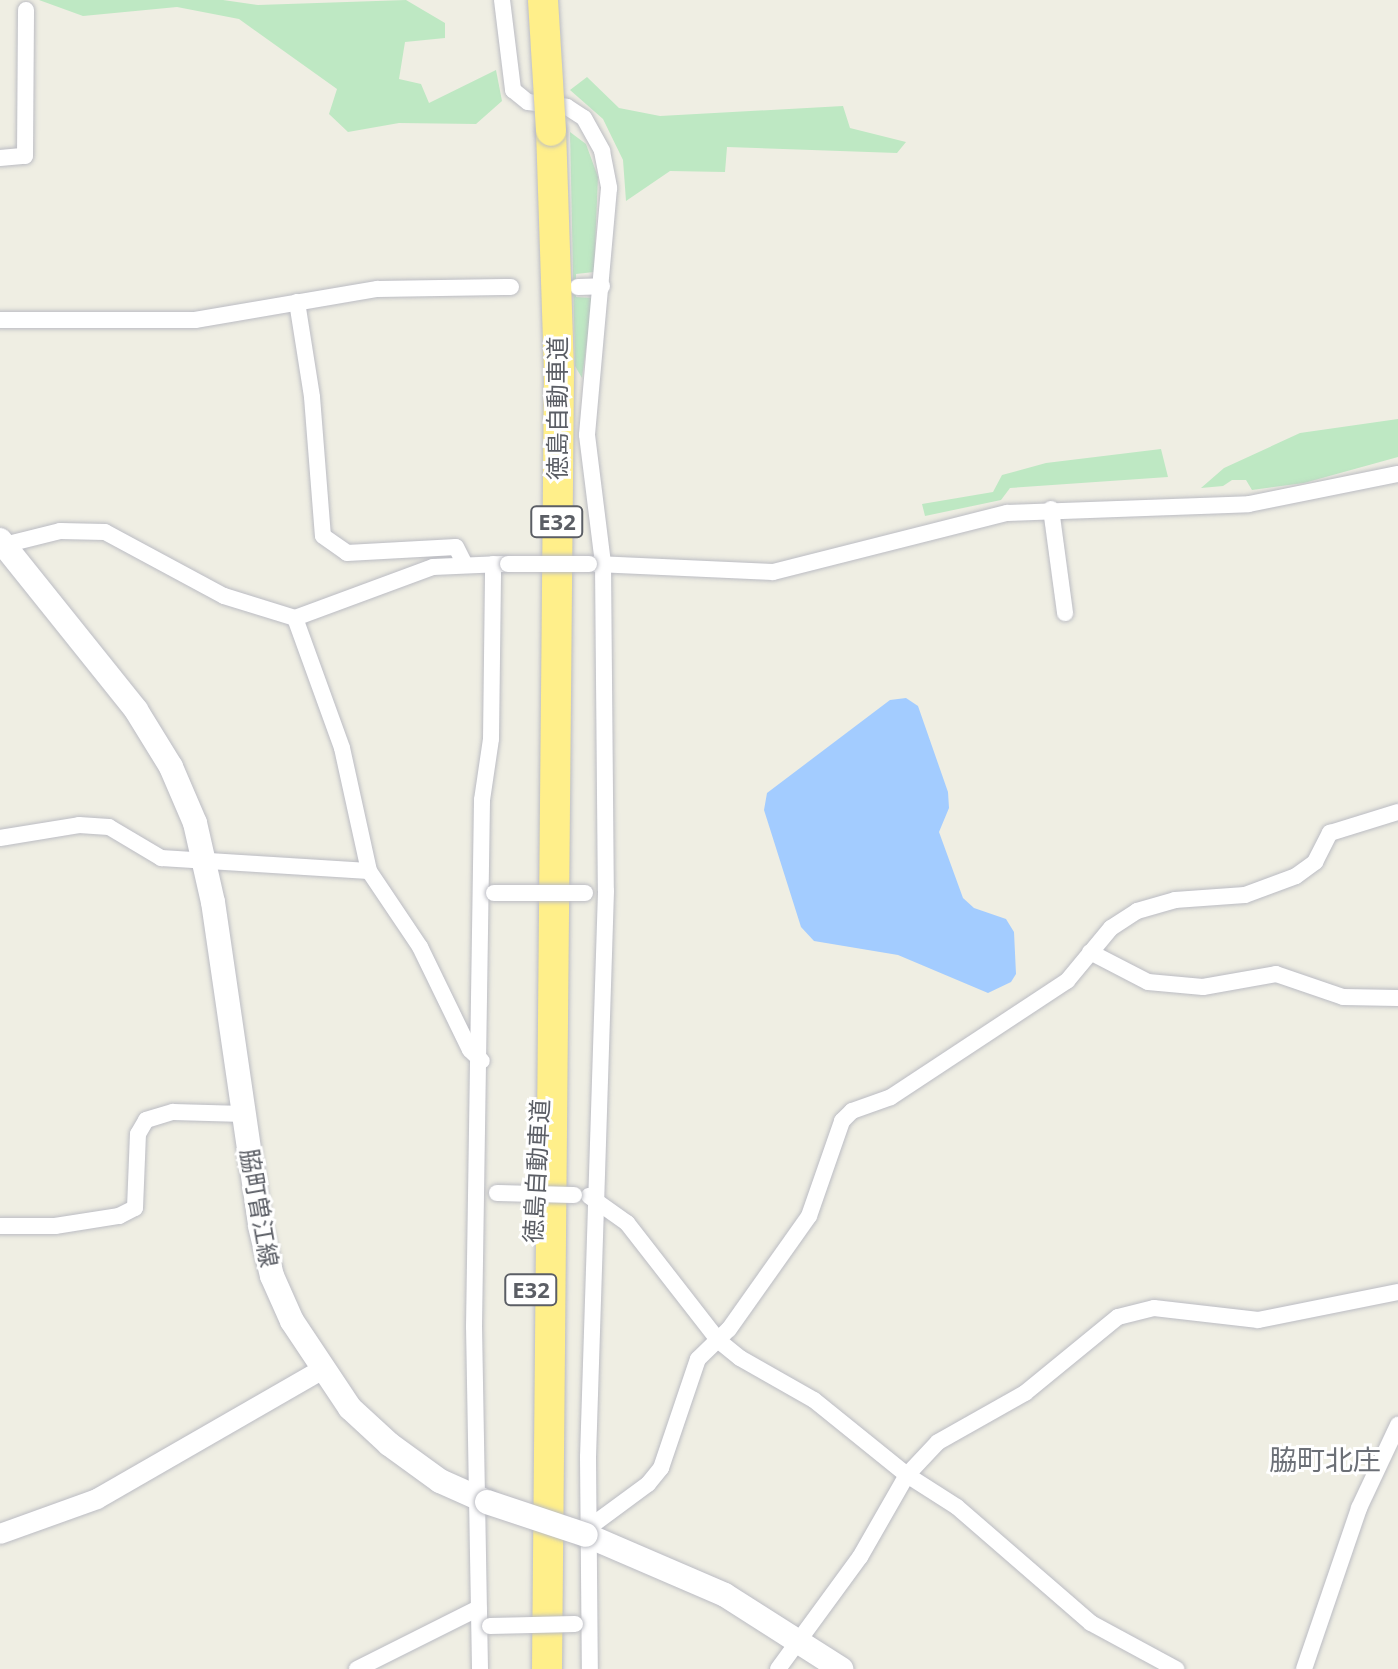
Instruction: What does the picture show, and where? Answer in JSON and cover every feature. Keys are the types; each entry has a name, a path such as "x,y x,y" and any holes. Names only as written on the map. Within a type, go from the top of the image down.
{"highway":[{"name":"徳島自動車道","path":"543,0 559,371 550,912 547,1669"},
{"name":"徳島自動車道","path":"526,1669 533,1214 550,912"}],"main road":[{"name":"脇町曽江線","path":"2,542 136,710 171,767 205,861 272,1276 321,1370 389,1444 440,1481 482,1500 589,1533 725,1595 841,1669"}],"street":[{"path":"502,0 513,90 528,102 567,107 584,118 602,151 609,188 587,435 596,564 606,891 594,1197 589,1533 582,1624 590,1669"},
{"path":"0,158 25,156 26,10"},
{"path":"578,287 602,286"},
{"path":"0,320 195,320 377,289 511,287"},
{"path":"297,302 312,397 323,536 347,553 456,547 464,563"},
{"path":"2,542 60,531 105,532 224,596 295,618 433,567 464,563 596,564 773,572 926,531 1051,509 1249,504 1398,474"},
{"path":"1051,509 1065,613"},
{"path":"480,1669 485,1626 479,1608 482,1500 477,1193 501,564"},
{"path":"295,618 342,748 369,871 420,947 470,1050 482,1061"},
{"path":"589,1533 661,1468 698,1359 719,1341 809,1216 842,1121 852,1111 891,1097 1067,981 1111,928 1137,911 1175,900 1245,895 1296,876 1315,862 1330,833 1398,812"},
{"path":"0,838 79,825 109,827 161,858 369,871"},
{"path":"488,894 606,891"},
{"path":"1090,952 1148,982 1203,987 1276,974 1332,995 1398,998"},
{"path":"0,1226 55,1226 119,1216 135,1208 138,1134 146,1120 173,1112 244,1114"},
{"path":"477,1193 594,1197 627,1223 719,1341 814,1400 907,1475 1015,1552 1091,1623 1176,1669"},
{"path":"778,1669 860,1557 907,1475 938,1442 1025,1393 1062,1358 1132,1310 1258,1320 1398,1292"},
{"path":"0,1534 111,1492 321,1370"},
{"path":"1304,1669 1359,1508 1398,1425"},
{"path":"357,1669 479,1608"},
{"path":"485,1626 582,1624"}],"green space":[{"path":"39,0 223,0 258,5 406,0 445,23 445,38 405,42 399,79 421,84 429,103 496,70 502,101 476,124 399,123 348,132 329,114 337,89 239,19 177,7 83,16"},
{"path":"587,77 619,108 660,116 843,106 850,128 906,142 897,153 727,147 725,172 670,171 626,201 623,160 603,119 570,90"},
{"path":"570,132 586,144 598,177 594,272 576,274 576,297 593,298 582,378 575,366"},
{"path":"1398,419 1398,457 1304,483 1252,490 1246,480 1232,480 1223,486 1201,488 1224,468 1300,433"},
{"path":"1161,449 1168,477 1010,488 1001,500 925,516 922,504 993,492 1002,475 1046,463"}],"water":[{"path":"906,698 918,706 948,792 949,808 939,832 963,898 974,908 1006,919 1014,932 1016,974 1011,982 988,993 898,955 814,941 801,927 764,810 767,793 890,700"}],"district":[{"name":"脇町北庄","path":"1325,1459"}]}
